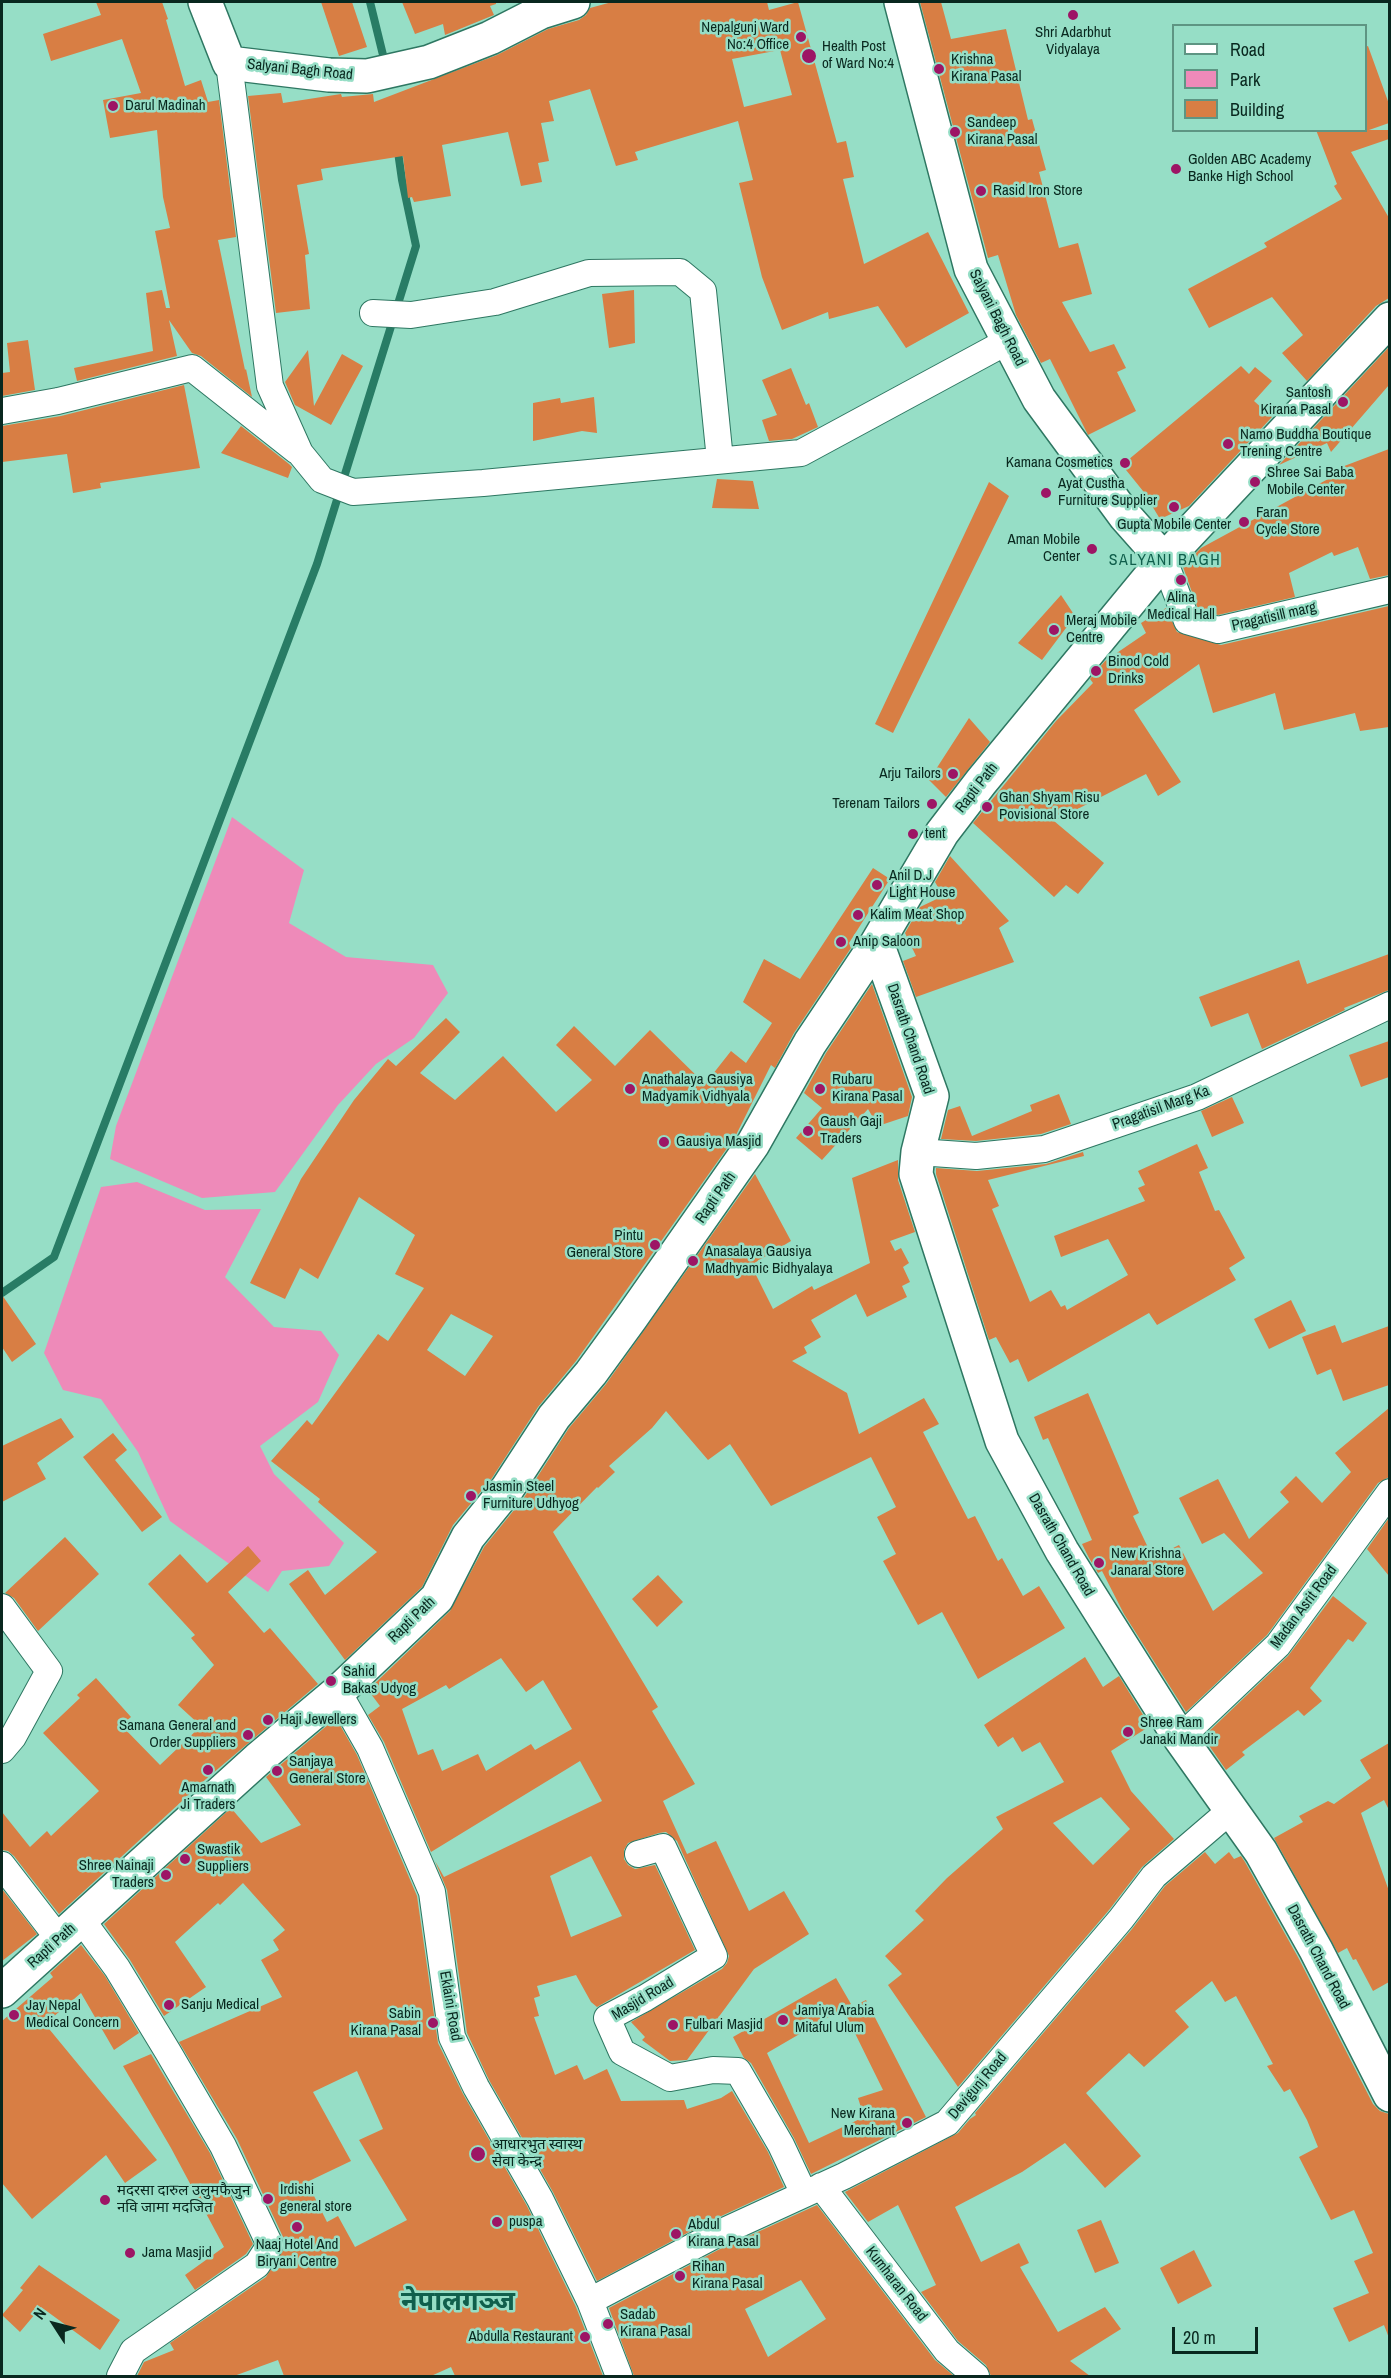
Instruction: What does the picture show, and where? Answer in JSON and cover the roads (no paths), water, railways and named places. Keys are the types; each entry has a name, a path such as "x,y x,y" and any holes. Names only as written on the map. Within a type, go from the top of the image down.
{"street":[{"path":"205,2 228,63 270,386 300,453"},
{"name":"Salyani Bagh Road","path":"228,63 329,75 368,76 429,62 490,38 541,12 573,2"},
{"name":"Salyani Bagh Road","path":"901,2 971,269 1039,399 1058,428 1125,516 1164,560"},
{"path":"373,313 411,315 495,302 589,273 680,272 703,291 720,460"},
{"name":"Rapti Path","path":"2,1991 258,1759 338,1692 437,1598 468,1537 507,1489 554,1417 591,1373 753,1144 810,1043 877,943 942,833 981,782 1164,560 1389,319"},
{"path":"2,411 192,368 300,453 322,480 352,492 483,483 801,453 1008,340"},
{"name":"Pragatisill marg","path":"1164,560 1187,621 1218,630 1389,590"},
{"name":"Dasrath Chand Road","path":"877,943 932,1096 918,1152 916,1174 1002,1441 1062,1551 1180,1738 1261,1852 1316,1950 1389,2095"},
{"name":"Pragatisil Marg Ka","path":"918,1152 976,1156 1044,1149 1197,1097 1389,1005"},
{"name":"Madan Asrit Road","path":"1180,1738 1278,1645 1389,1492"},
{"path":"2,1607 49,1671 13,1737 2,1750"},
{"name":"Eklaini Road","path":"338,1692 370,1748 432,1892 452,2037 476,2087 540,2199 590,2301 619,2376"},
{"name":"Devigunj Road","path":"590,2301 711,2237 947,2123 1121,1919 1154,1876 1231,1810"},
{"name":"Masjid Road","path":"638,1854 663,1846 714,1956 607,2018 622,2052 670,2078 713,2070 738,2072 781,2145 812,2190"},
{"path":"2,1865 70,1929 117,1968 223,2146 261,2221 270,2245 257,2265 133,2351 120,2376"},
{"name":"Kumharan Road","path":"812,2190 947,2351 976,2376"}],"waterway":[{"path":"370,2 383,55"},
{"path":"2,1293 54,1257 317,564 416,246 397,145"}],"place":[{"name":"Shri Adarbhut Vidyalaya","path":"1073,15"},
{"name":"Nepalgunj Ward No:4 Office","path":"801,37"},
{"name":"Health Post of Ward No:4","path":"809,56"},
{"name":"Krishna Kirana Pasal","path":"939,69"},
{"name":"Darul Madinah","path":"113,106"},
{"name":"Sandeep Kirana Pasal","path":"955,132"},
{"name":"Golden ABC Academy Banke High School","path":"1176,169"},
{"name":"Rasid Iron Store","path":"981,191"},
{"name":"Santosh Kirana Pasal","path":"1343,402"},
{"name":"Namo Buddha Boutique Trening Centre","path":"1228,444"},
{"name":"Kamana Cosmetics","path":"1125,463"},
{"name":"Shree Sai Baba Mobile Center","path":"1255,482"},
{"name":"Ayat Custha Furniture Supplier","path":"1046,493"},
{"name":"Gupta Mobile Center","path":"1174,507"},
{"name":"Faran Cycle Store","path":"1244,522"},
{"name":"Aman Mobile Center","path":"1092,549"},
{"name":"Alina Medical Hall","path":"1181,580"},
{"name":"Meraj Mobile Centre","path":"1054,630"},
{"name":"Binod Cold Drinks","path":"1096,671"},
{"name":"Arju Tailors","path":"953,774"},
{"name":"Terenam Tailors","path":"932,804"},
{"name":"Ghan Shyam Risu Povisional Store","path":"987,807"},
{"name":"tent","path":"913,834"},
{"name":"Anil D.J Light House","path":"877,885"},
{"name":"Kalim Meat Shop","path":"858,915"},
{"name":"Anip Saloon","path":"841,942"},
{"name":"Anathalaya Gausiya Madyamik Vidhyala","path":"630,1089"},
{"name":"Rubaru Kirana Pasal","path":"820,1089"},
{"name":"Gaush Gaji Traders","path":"808,1131"},
{"name":"Gausiya Masjid","path":"664,1142"},
{"name":"Pintu General Store","path":"655,1245"},
{"name":"Anasalaya Gausiya Madhyamic Bidhyalaya","path":"693,1261"},
{"name":"Jasmin Steel Furniture Udhyog","path":"471,1496"},
{"name":"New Krishna Janaral Store","path":"1099,1563"},
{"name":"Sahid Bakas Udyog","path":"331,1681"},
{"name":"Haji Jewellers","path":"268,1720"},
{"name":"Shree Ram Janaki Mandir","path":"1128,1732"},
{"name":"Samana General and Order Suppliers","path":"248,1735"},
{"name":"Amarnath Ji Traders","path":"208,1770"},
{"name":"Sanjaya General Store","path":"277,1771"},
{"name":"Swastik Suppliers","path":"185,1859"},
{"name":"Shree Nainaji Traders","path":"166,1875"},
{"name":"Sanju Medical","path":"169,2005"},
{"name":"Jay Nepal Medical Concern","path":"14,2015"},
{"name":"Jamiya Arabia Mitaful Ulum","path":"783,2020"},
{"name":"Sabin Kirana Pasal","path":"433,2023"},
{"name":"Fulbari Masjid","path":"673,2025"},
{"name":"New Kirana Merchant","path":"907,2123"},
{"name":"आधारभुत स्वास्थ सेवा केन्द्र","path":"478,2154"},
{"name":"Irdishi general store","path":"268,2199"},
{"name":"मदरसा दारुल उलुमफैजुन नवि जामा मदजित","path":"105,2200"},
{"name":"puspa","path":"497,2222"},
{"name":"Naaj Hotel And Biryani Centre","path":"297,2227"},
{"name":"Abdul Kirana Pasal","path":"676,2234"},
{"name":"Jama Masjid","path":"130,2253"},
{"name":"Rihan Kirana Pasal","path":"680,2276"},
{"name":"Sadab Kirana Pasal","path":"608,2324"},
{"name":"Abdulla Restaurant","path":"585,2337"}],"district":[{"name":"SALYANI BAGH","path":"1165,561"},
{"name":"नेपालगञ्ज","path":"458,2303"}]}
